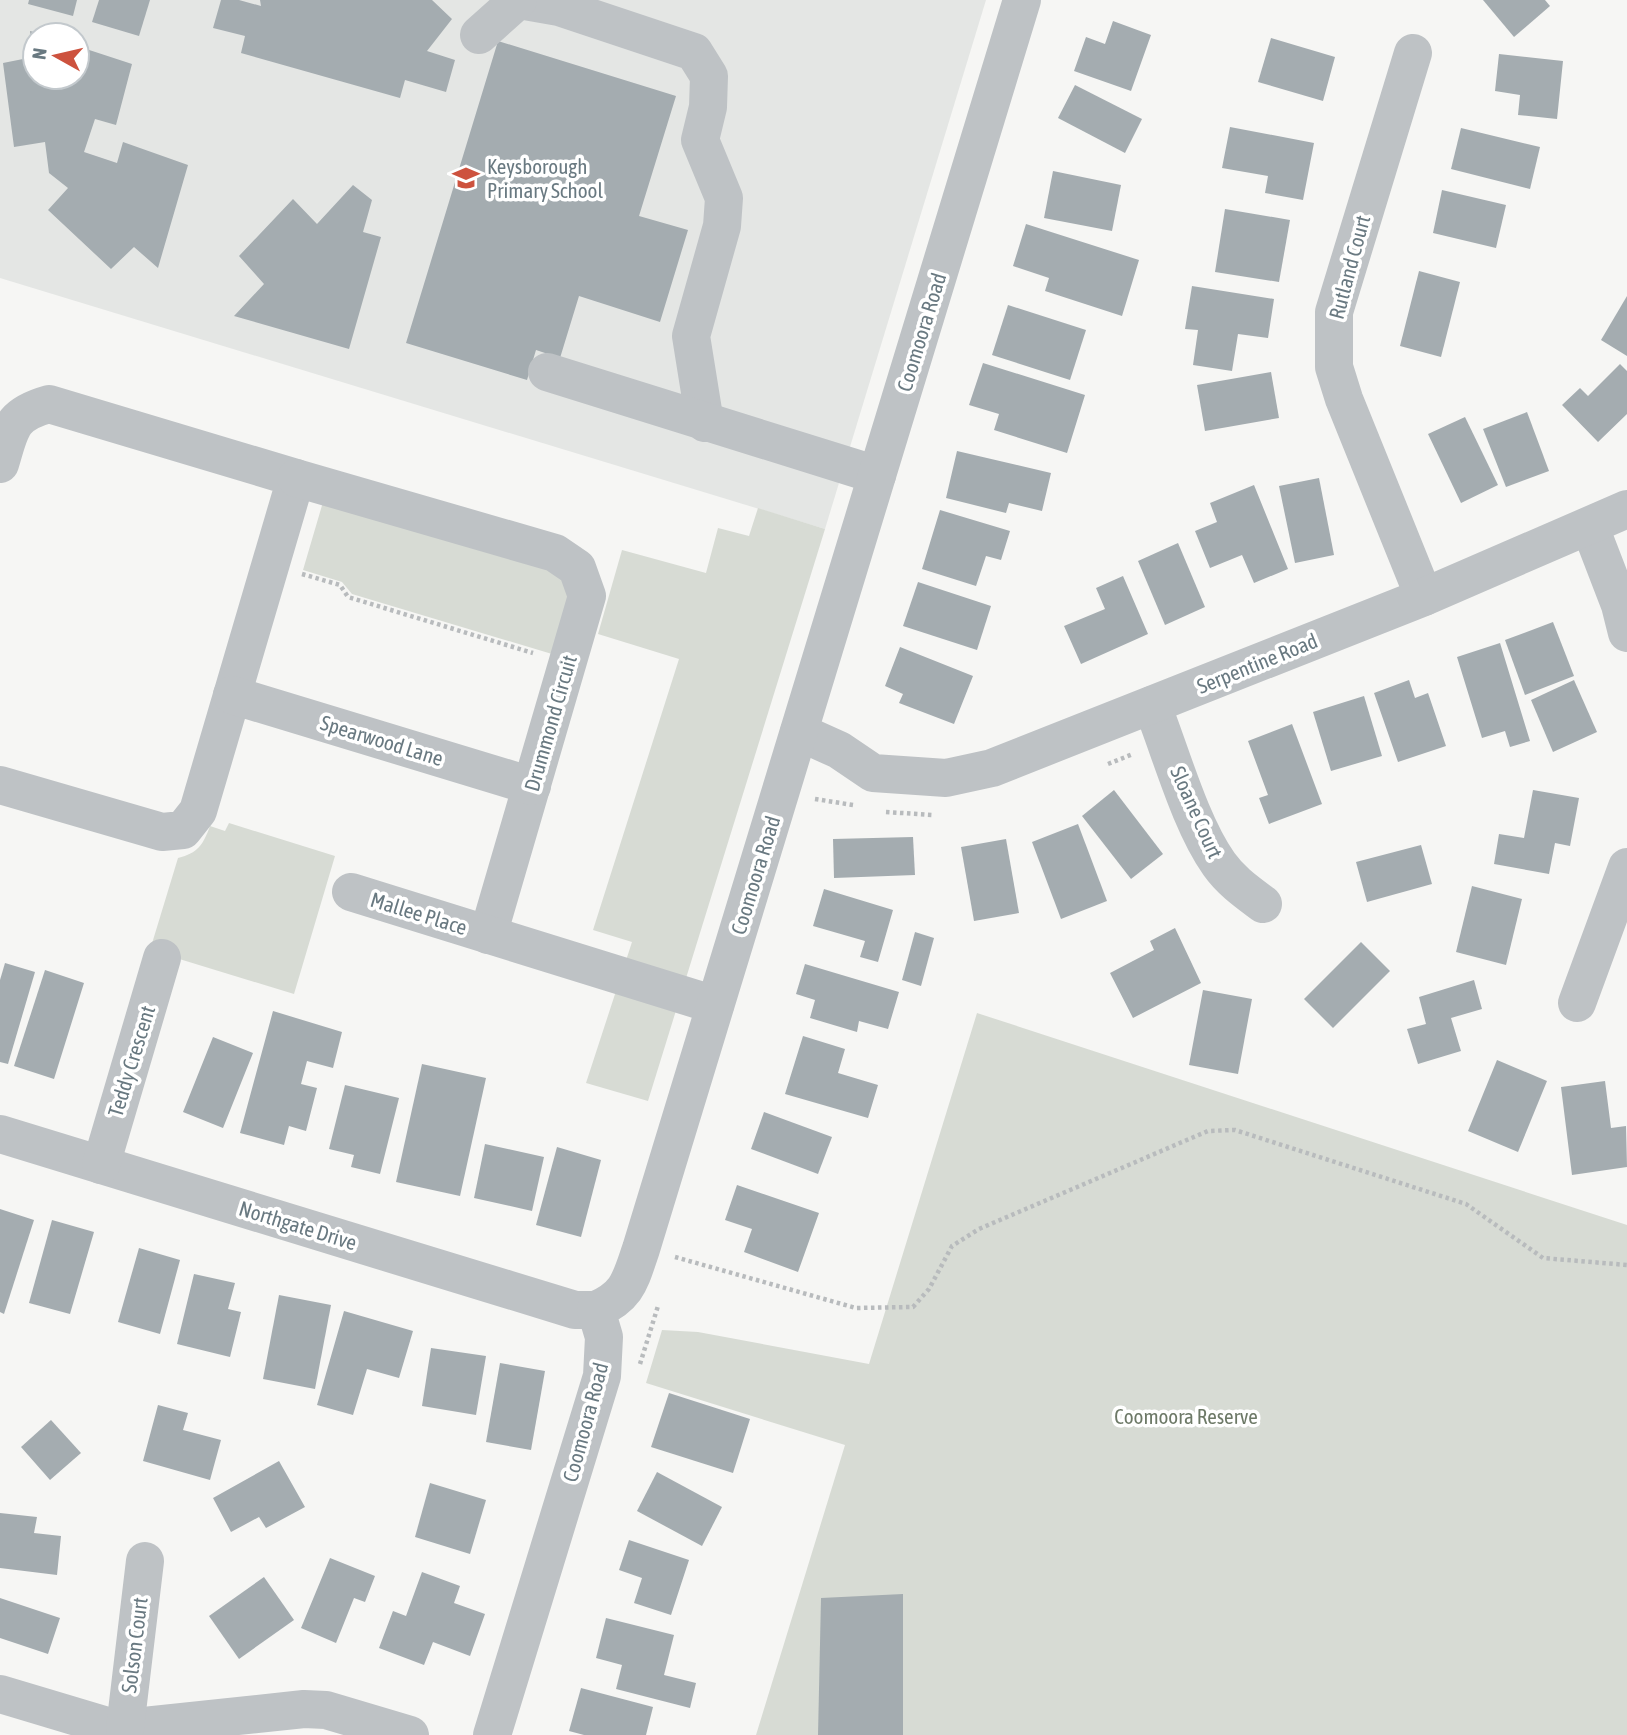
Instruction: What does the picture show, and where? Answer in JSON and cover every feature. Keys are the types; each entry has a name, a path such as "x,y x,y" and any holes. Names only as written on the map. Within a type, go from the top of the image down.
{"street":[{"path":"479,35 519,0 559,7 694,52 709,76 708,107 700,140 724,198 722,226 691,336 705,423"},
{"name":"Coomoora Road","path":"492,1735 602,1376 604,1337 596,1310 616,1302 630,1280 1022,0"},
{"name":"Rutland Court","path":"1413,53 1342,281 1332,340 1334,367 1344,399 1424,597"},
{"path":"547,372 877,475"},
{"name":"Drummond Circuit","path":"0,464 12,425 27,410 49,404 555,553 578,568 587,596 488,935"},
{"path":"0,785 162,832 183,830 198,811 296,478"},
{"name":"Serpentine Road","path":"872,791 992,768 1424,597 1627,509"},
{"path":"1590,527 1620,605 1627,633"},
{"name":"Spearwood Lane","path":"232,695 532,786"},
{"name":"Sloane Court","path":"1152,705 1202,832 1219,864 1236,884 1263,904"},
{"path":"794,750 839,750 872,791"},
{"path":"1577,1003 1627,867"},
{"name":"Mallee Place","path":"351,892 488,935"},
{"path":"488,935 715,1005"},
{"name":"Teddy Crescent","path":"101,1165 162,958"},
{"name":"Northgate Drive","path":"0,1134 575,1310 596,1310"},
{"name":"Solson Court","path":"125,1728 145,1561"},
{"path":"0,1695 107,1726 125,1728 304,1709 326,1710 410,1735"}],"path":[{"path":"271,564 340,585 348,597 567,663"},
{"path":"1098,767 1166,741"},
{"path":"812,809 816,797 872,791 939,815"},
{"path":"678,1244 674,1256 856,1308 913,1307 929,1289 952,1246 979,1229 1208,1131 1235,1130 1466,1203 1543,1258 1627,1265"}],"shaded area":[{"name":"Keysborough Primary School","path":"0,0 986,0 825,529 0,278"}],"green space":[{"path":"323,502 575,578 552,654 352,594 342,582 303,570"},
{"path":"758,508 825,529 648,1101 586,1083 632,942 593,930 679,659 598,634 622,550 706,573 718,528 749,536"},
{"path":"229,823 335,856 294,994 150,950 178,858 199,847 210,826 225,831"},
{"name":"Coomoora Reserve","path":"977,1013 1627,1225 1627,1735 756,1735 845,1445 646,1383 662,1330 698,1332 869,1364"}],"building":[{"path":"29,0 77,0 73,16 28,4"},
{"path":"99,0 150,0 139,36 92,22"},
{"path":"221,0 239,0 261,6 260,0 432,0 452,19 427,51 455,60 446,92 405,80 400,98 241,53 245,36 213,28"},
{"path":"1483,0 1545,0 1550,6 1514,37"},
{"path":"1113,21 1151,35 1131,91 1074,71 1086,37 1105,44"},
{"path":"1271,38 1335,57 1323,101 1258,82"},
{"path":"498,41 676,96 639,216 688,230 660,322 579,296 560,358 536,350 527,380 406,343"},
{"path":"91,51 132,64 116,125 95,119 84,152 117,163 123,142 188,165 158,268 134,247 111,269 48,210 68,188 49,173 45,142 14,147 3,63 21,59 21,91 91,91"},
{"path":"1499,54 1563,61 1557,119 1518,115 1520,95 1495,91"},
{"path":"1075,85 1142,119 1125,153 1058,118"},
{"path":"1230,127 1314,143 1303,200 1265,193 1268,176 1222,168"},
{"path":"1461,128 1540,147 1530,189 1451,169"},
{"path":"1053,171 1121,185 1112,231 1044,218"},
{"path":"353,185 372,200 363,232 381,237 349,349 234,316 264,284 239,256 293,199 317,224"},
{"path":"1442,190 1506,205 1496,248 1433,233"},
{"path":"1225,209 1290,220 1279,282 1215,272"},
{"path":"1026,224 1139,260 1122,316 1045,291 1049,278 1013,266"},
{"path":"1419,271 1460,282 1441,357 1400,346"},
{"path":"1192,286 1274,299 1268,338 1238,334 1232,371 1193,365 1198,330 1185,329"},
{"path":"1627,296 1627,356 1601,340"},
{"path":"1008,305 1086,330 1070,380 992,355"},
{"path":"983,363 1085,395 1067,453 994,430 999,414 969,405"},
{"path":"1620,364 1627,371 1627,414 1598,442 1562,405 1580,388 1588,396"},
{"path":"1271,372 1279,418 1205,431 1197,385"},
{"path":"1527,412 1549,471 1506,487 1483,429"},
{"path":"1465,417 1498,485 1461,503 1428,434"},
{"path":"957,451 1051,473 1042,511 1009,503 1006,513 946,498"},
{"path":"1319,478 1334,555 1295,563 1279,486"},
{"path":"1254,485 1288,569 1254,583 1242,555 1210,568 1195,531 1217,522 1210,503"},
{"path":"940,510 1010,531 1001,560 986,556 976,586 922,569"},
{"path":"1178,543 1205,607 1165,625 1138,561"},
{"path":"1123,576 1148,634 1081,664 1064,626 1105,609 1096,588"},
{"path":"918,582 991,606 977,650 903,626"},
{"path":"1553,622 1574,676 1525,695 1505,640"},
{"path":"1500,643 1530,741 1510,747 1505,731 1482,738 1457,657"},
{"path":"900,647 973,676 954,724 899,703 903,694 885,686"},
{"path":"1409,680 1415,698 1428,693 1446,746 1398,762 1374,693"},
{"path":"1574,680 1597,732 1553,752 1531,700"},
{"path":"1364,696 1382,756 1331,771 1313,712"},
{"path":"1292,724 1322,804 1269,824 1259,798 1268,795 1248,741"},
{"path":"1114,790 1163,854 1131,879 1082,816"},
{"path":"1533,790 1579,798 1570,846 1555,843 1549,874 1494,864 1499,834 1524,838"},
{"path":"1078,824 1107,901 1061,919 1032,842"},
{"path":"913,837 915,875 834,878 833,839"},
{"path":"1006,839 1019,913 974,921 961,847"},
{"path":"1421,845 1432,884 1367,902 1356,862"},
{"path":"1472,886 1522,899 1506,965 1456,952"},
{"path":"824,889 893,910 878,962 860,957 865,941 813,926"},
{"path":"1175,928 1201,983 1133,1018 1110,973 1154,950 1150,941"},
{"path":"915,932 934,938 921,986 902,980"},
{"path":"1361,942 1390,971 1333,1028 1304,999"},
{"path":"5,963 35,972 8,1064 0,1062 0,980"},
{"path":"805,964 899,992 888,1029 859,1021 857,1032 810,1018 815,1000 796,994"},
{"path":"45,970 84,983 54,1079 14,1066"},
{"path":"1474,980 1482,1009 1451,1018 1461,1051 1418,1064 1407,1029 1426,1024 1419,997"},
{"path":"1203,990 1252,999 1238,1074 1189,1065"},
{"path":"273,1011 342,1032 333,1068 307,1061 301,1084 317,1088 306,1131 289,1126 284,1145 240,1133"},
{"path":"803,1036 845,1049 838,1073 878,1085 868,1118 785,1094"},
{"path":"213,1037 253,1053 223,1128 183,1112"},
{"path":"1497,1060 1547,1081 1518,1152 1468,1131"},
{"path":"422,1064 486,1078 460,1196 396,1182"},
{"path":"1605,1081 1611,1128 1626,1126 1627,1167 1572,1175 1561,1087"},
{"path":"345,1085 399,1098 380,1174 351,1167 354,1155 329,1149"},
{"path":"764,1112 832,1137 818,1174 751,1149"},
{"path":"485,1144 544,1157 532,1211 474,1198"},
{"path":"557,1147 601,1160 581,1237 536,1225"},
{"path":"737,1185 819,1213 798,1272 744,1252 752,1229 725,1220"},
{"path":"0,1209 34,1220 4,1314 0,1312"},
{"path":"52,1220 94,1232 70,1314 29,1303"},
{"path":"139,1248 180,1260 160,1334 118,1322"},
{"path":"194,1274 235,1283 228,1309 241,1312 230,1357 177,1344"},
{"path":"279,1295 331,1305 315,1389 263,1379"},
{"path":"344,1311 413,1331 399,1378 367,1369 353,1415 317,1405"},
{"path":"431,1348 486,1356 476,1415 422,1406"},
{"path":"500,1363 545,1371 531,1450 486,1442"},
{"path":"669,1393 750,1419 733,1473 651,1447"},
{"path":"158,1405 188,1413 183,1430 221,1440 210,1480 143,1461"},
{"path":"51,1420 81,1453 50,1480 21,1447"},
{"path":"279,1461 305,1507 266,1528 259,1517 231,1532 213,1498"},
{"path":"657,1472 722,1507 702,1546 637,1511"},
{"path":"430,1483 486,1500 470,1554 415,1537"},
{"path":"0,1513 37,1517 34,1533 61,1536 57,1575 0,1568"},
{"path":"629,1540 689,1560 671,1615 634,1603 642,1578 619,1570"},
{"path":"330,1558 375,1576 365,1602 354,1598 336,1643 301,1628"},
{"path":"422,1572 460,1586 454,1603 485,1614 470,1656 433,1642 424,1665 379,1648 393,1611 406,1616"},
{"path":"264,1577 294,1620 239,1659 209,1616"},
{"path":"903,1594 903,1735 818,1735 821,1598"},
{"path":"0,1598 60,1618 48,1654 0,1638"},
{"path":"606,1618 674,1635 664,1675 696,1683 690,1708 616,1689 622,1665 596,1658"},
{"path":"581,1688 653,1707 646,1735 584,1735 569,1731"}],"place":[{"name":"Keysborough Primary School","path":"466,178"}]}
